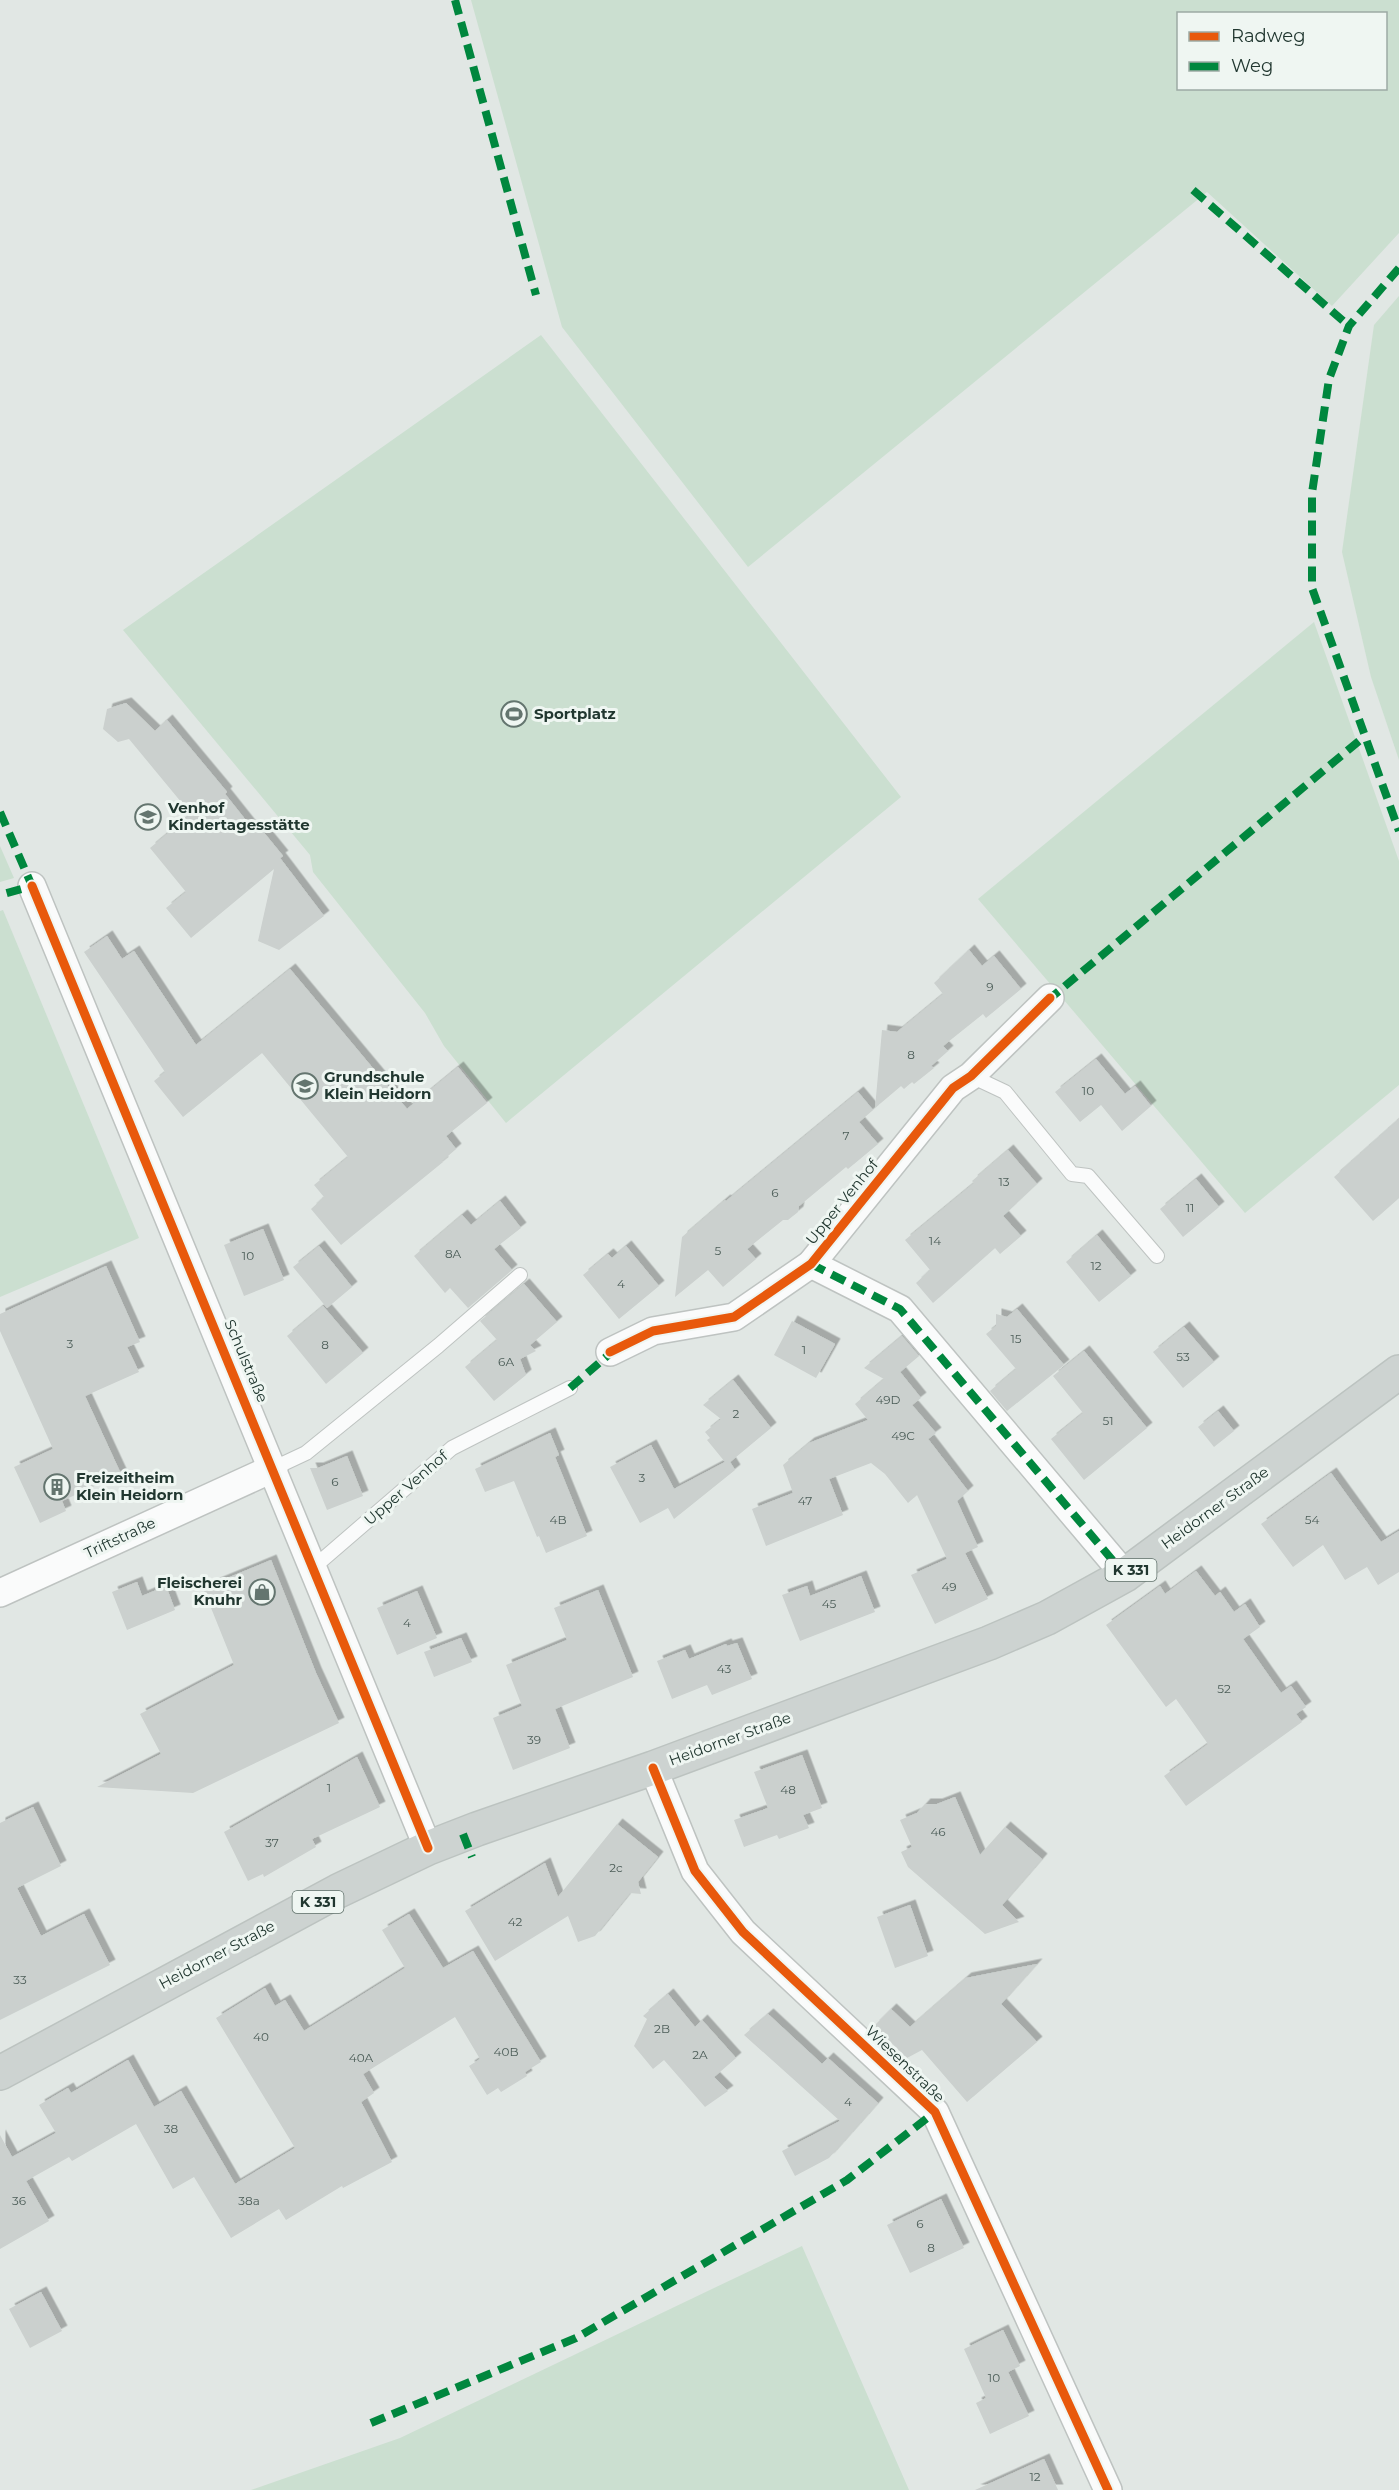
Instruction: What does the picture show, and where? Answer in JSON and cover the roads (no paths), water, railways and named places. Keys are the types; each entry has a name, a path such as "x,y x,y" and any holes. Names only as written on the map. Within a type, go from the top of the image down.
{"main road":[{"name":"Heidorner Straße","path":"0,2073 338,1891 428,1848 653,1768 989,1643 1047,1618 1125,1575 1399,1372"}],"street":[{"name":"Schulstraße","path":"32,886 274,1468 428,1848"},
{"name":"Upper Venhof","path":"610,1352 653,1331 734,1317 811,1264 953,1088 971,1076 1050,998"},
{"name":"Upper Venhof","path":"811,1264 900,1309 1125,1575"},
{"name":"Triftstraße","path":"0,1593 274,1468"},
{"name":"Wiesenstraße","path":"653,1768 695,1871 743,1932 935,2112 1108,2490"}],"lane":[{"path":"971,1076 1005,1092 1072,1174 1088,1176 1157,1256"},
{"path":"274,1468 306,1453 438,1346 520,1275"},
{"name":"Upper Venhof","path":"314,1567 452,1448 570,1389"}],"place":[{"name":"Sportplatz","path":"514,714"},
{"name":"Venhof Kindertagesstätte","path":"148,817"},
{"name":"Grundschule Klein Heidorn","path":"305,1086"},
{"name":"Freizeitheim Klein Heidorn","path":"57,1487"},
{"name":"Fleischerei Knuhr","path":"262,1592"}]}
